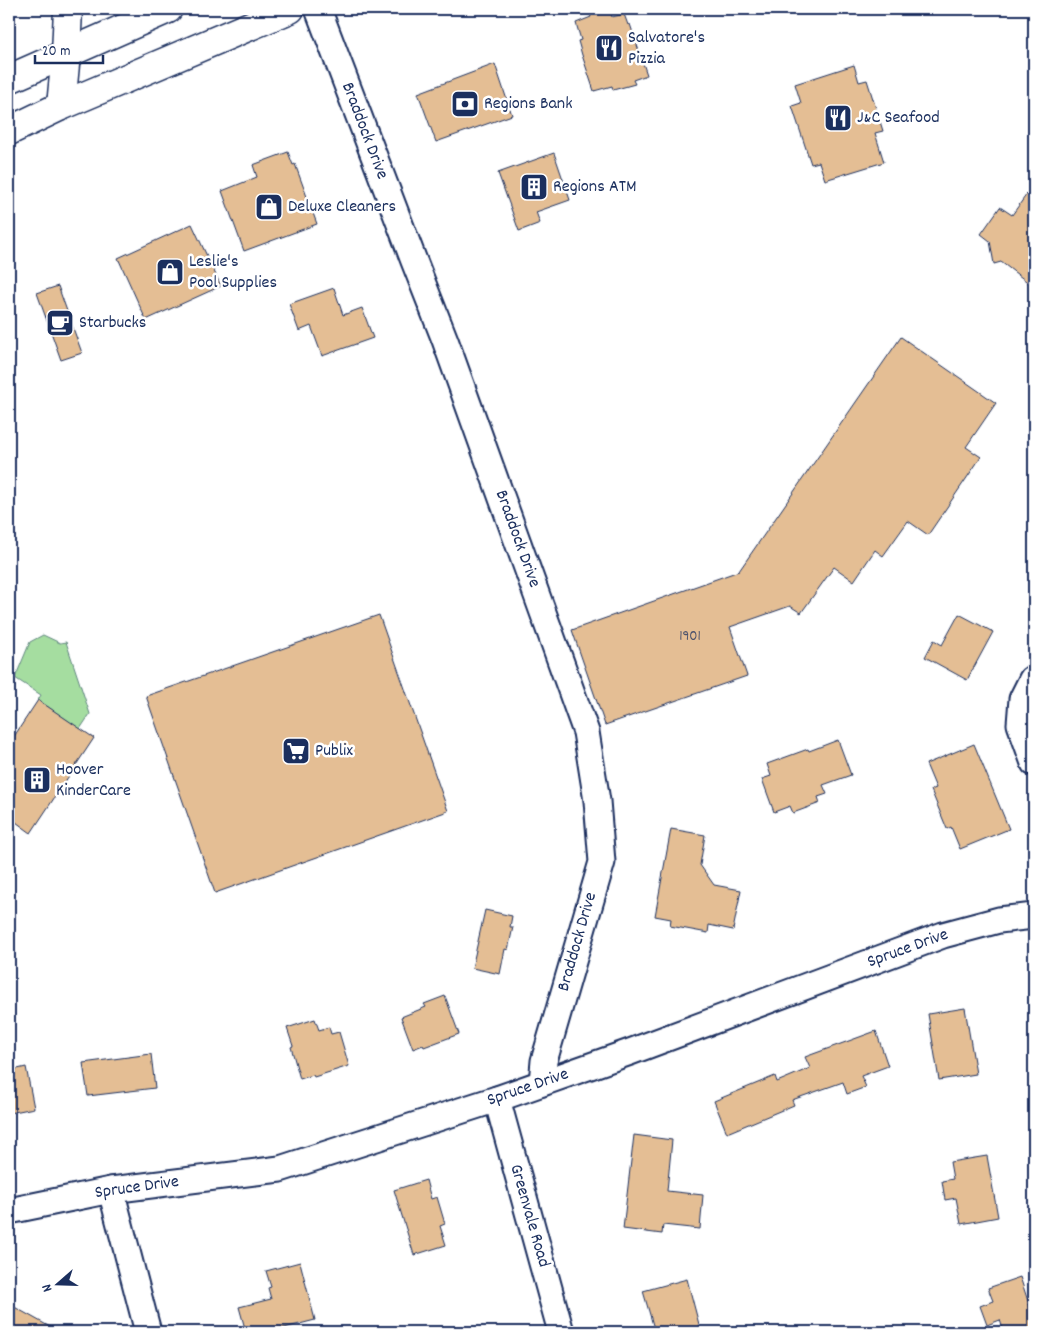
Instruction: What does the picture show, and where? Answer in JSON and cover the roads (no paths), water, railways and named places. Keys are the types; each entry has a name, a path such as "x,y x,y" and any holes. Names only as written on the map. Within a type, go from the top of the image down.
{"main road":[{"path":"60,106 66,54 68,9"},
{"path":"9,79 168,9"},
{"path":"9,131 60,106 290,9"}],"street":[{"name":"Braddock Drive","path":"318,9 445,340 586,732 597,801 602,862 544,1061 542,1083"},
{"path":"1034,678 1022,699 1020,724 1034,763"},
{"name":"Spruce Drive","path":"9,1210 111,1190 280,1169 497,1099 630,1052 943,935 999,920 1034,916"},
{"name":"Greenvale Road","path":"497,1099 561,1332"},
{"path":"111,1190 148,1332"}],"place":[{"name":"Salvatore's Pizzia","path":"609,48"},
{"name":"Regions Bank","path":"465,104"},
{"name":"J&C Seafood","path":"838,118"},
{"name":"Regions ATM","path":"534,187"},
{"name":"Deluxe Cleaners","path":"269,207"},
{"name":"Leslie's Pool Supplies","path":"170,272"},
{"name":"Starbucks","path":"60,323"},
{"name":"Publix","path":"296,751"},
{"name":"Hoover KinderCare","path":"37,780"}]}
